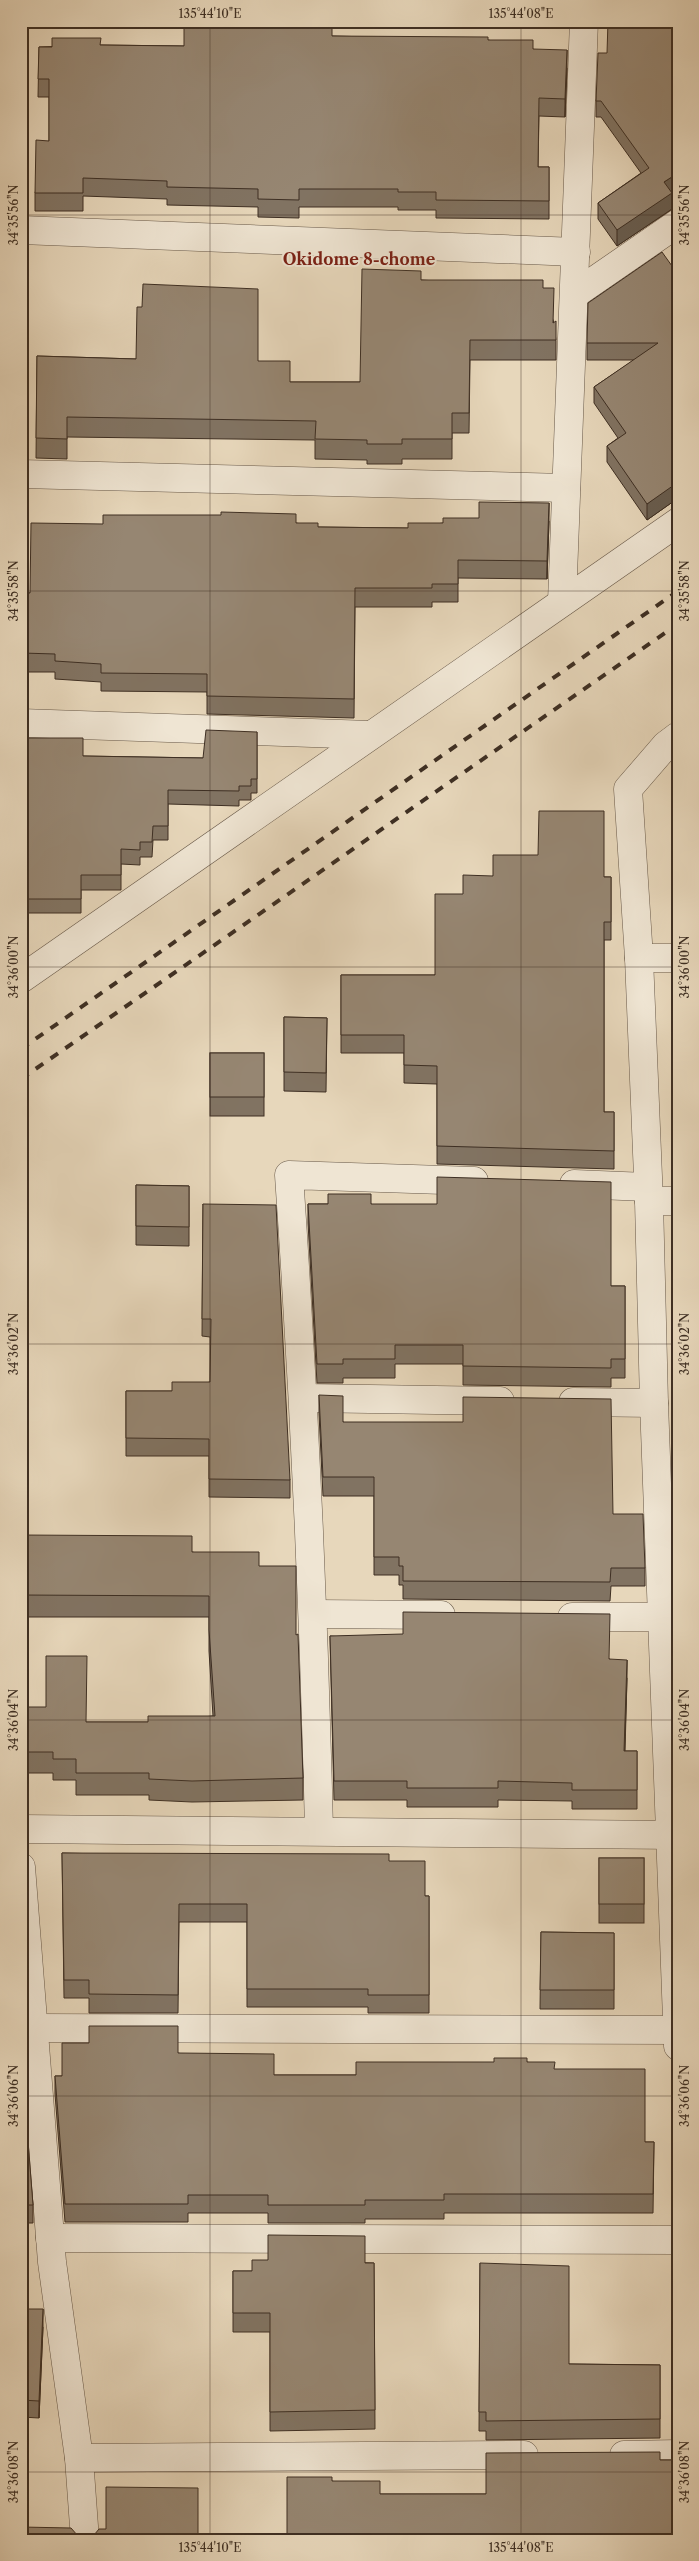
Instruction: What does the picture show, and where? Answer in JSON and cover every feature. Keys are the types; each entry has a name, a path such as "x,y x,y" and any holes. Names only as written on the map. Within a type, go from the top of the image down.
{"street":[{"path":"562,602 584,21"},
{"path":"575,294 678,223"},
{"path":"21,230 576,252"},
{"path":"21,474 566,488"},
{"path":"21,979 678,522"},
{"path":"21,724 370,735"},
{"path":"678,736 666,745 628,789 638,958 648,1194 654,1404 666,1434 663,1617 671,1650 678,2046"},
{"path":"638,958 678,958"},
{"path":"319,1831 314,1614 304,1398 289,1175 498,1182"},
{"path":"548,1184 648,1194 678,1201"},
{"path":"304,1398 654,1404"},
{"path":"314,1614 464,1616"},
{"path":"543,1616 663,1617"},
{"path":"21,1829 675,1835"},
{"path":"21,1867 50,2238 79,2458 85,2540"},
{"path":"34,2028 677,2030"},
{"path":"50,2238 678,2240"},
{"path":"598,2455 678,2454"},
{"path":"79,2458 548,2455"}],"building":[{"path":"608,21 678,21 678,173 664,182 672,193 617,230 598,203 649,168 601,101 596,101 598,53 607,53"},
{"path":"184,23 239,23 239,27 332,27 332,36 488,37 488,40 533,40 533,49 567,50 565,99 539,98 538,167 549,167 549,201 436,200 436,192 398,192 398,189 299,189 299,200 258,199 258,189 167,187 167,181 83,178 83,193 35,193 36,140 49,141 49,79 38,79 39,47 52,47 52,38 101,38 100,45 184,46"},
{"path":"662,252 678,272 678,478 672,482 674,485 647,504 607,446 626,433 594,387 658,343 587,343 588,303"},
{"path":"362,269 421,271 421,280 543,280 543,288 554,288 553,323 556,321 556,340 470,340 469,413 452,413 452,439 402,439 402,444 367,444 367,440 315,439 316,421 67,417 67,439 36,438 37,356 136,359 137,307 142,307 143,284 258,289 258,361 290,361 290,382 360,382"},
{"path":"479,502 549,503 547,561 458,560 458,584 432,584 432,588 355,588 354,699 207,696 207,674 101,673 101,664 55,661 55,654 22,653 22,593 30,593 31,523 103,524 103,515 221,515 221,512 296,514 296,523 318,523 318,527 408,528 408,523 443,523 443,518 479,518"},
{"path":"206,730 257,732 257,779 251,779 251,786 239,786 239,791 168,790 168,826 153,826 152,842 140,842 140,850 121,849 121,875 81,875 81,899 21,899 21,850 27,850 28,782 21,782 21,738 83,738 83,756 203,758"},
{"path":"539,811 604,811 604,877 611,877 611,922 604,922 604,1112 614,1112 614,1151 437,1146 437,1066 404,1065 404,1035 341,1035 341,975 435,975 435,894 463,894 463,875 493,876 493,855 538,855"},
{"path":"677,987 678,987 678,1037"},
{"path":"284,1017 327,1018 326,1073 284,1072"},
{"path":"210,1053 264,1053 264,1097 210,1097"},
{"path":"437,1177 611,1182 611,1286 625,1286 625,1359 611,1359 611,1368 463,1366 463,1345 395,1345 395,1359 343,1359 343,1364 317,1364 308,1204 328,1204 328,1194 371,1194 371,1204 437,1204"},
{"path":"136,1185 189,1186 189,1227 136,1226"},
{"path":"203,1204 276,1205 290,1480 209,1479 209,1439 126,1438 126,1391 172,1391 172,1382 210,1382 211,1319 202,1319"},
{"path":"319,1395 343,1396 343,1422 463,1422 463,1397 611,1399 613,1514 643,1514 645,1568 611,1568 610,1582 403,1581 403,1566 399,1566 399,1557 374,1557 374,1477 323,1477"},
{"path":"674,1516 678,1516 678,1569 676,1569"},
{"path":"21,1535 192,1536 192,1552 259,1552 259,1566 296,1566 296,1635 298,1634 303,1778 192,1781 149,1779 149,1773 76,1773 76,1759 53,1759 53,1752 21,1752 21,1707 46,1707 46,1656 87,1656 86,1722 148,1722 148,1716 215,1716 209,1630 209,1596 21,1595"},
{"path":"403,1612 610,1614 609,1659 627,1660 624,1751 637,1751 637,1790 572,1790 572,1783 498,1781 498,1788 407,1788 407,1781 334,1781 330,1636 403,1634"},
{"path":"62,1853 389,1854 389,1861 425,1861 425,1896 429,1896 429,1995 368,1995 368,1989 247,1989 247,1904 179,1904 178,1995 89,1994 89,1980 64,1980"},
{"path":"599,1858 644,1858 644,1904 599,1904"},
{"path":"541,1932 614,1933 614,1990 540,1990"},
{"path":"89,2026 178,2026 178,2053 274,2054 274,2075 356,2075 356,2062 494,2062 494,2058 527,2058 527,2062 555,2062 554,2069 645,2069 645,2142 654,2142 653,2194 444,2194 444,2200 365,2200 365,2205 268,2205 268,2195 188,2195 188,2204 65,2204 55,2076 62,2076 62,2043 89,2043"},
{"path":"21,2076 23,2076 33,2205 25,2205 24,2211 21,2211"},
{"path":"268,2235 365,2236 365,2263 374,2263 375,2410 270,2412 270,2313 233,2313 233,2271 252,2271 252,2260 268,2260"},
{"path":"480,2263 569,2266 569,2364 660,2365 660,2419 486,2421 486,2412 479,2412"},
{"path":"21,2309 43,2309 39,2401 21,2400"},
{"path":"660,2452 660,2460 678,2460 678,2538 658,2538 658,2540 469,2540 469,2537 397,2536 397,2540 287,2540 287,2477 332,2477 332,2481 380,2481 380,2494 486,2494 486,2453"},
{"path":"106,2487 198,2488 198,2540 21,2540 21,2527 71,2528 78,2536 87,2538 94,2535 99,2529 106,2529"}],"railway":[{"path":"21,1049 678,591"},
{"path":"21,1079 678,624"}],"district":[{"name":"Okidome 8-chome","path":"359,259"}]}
